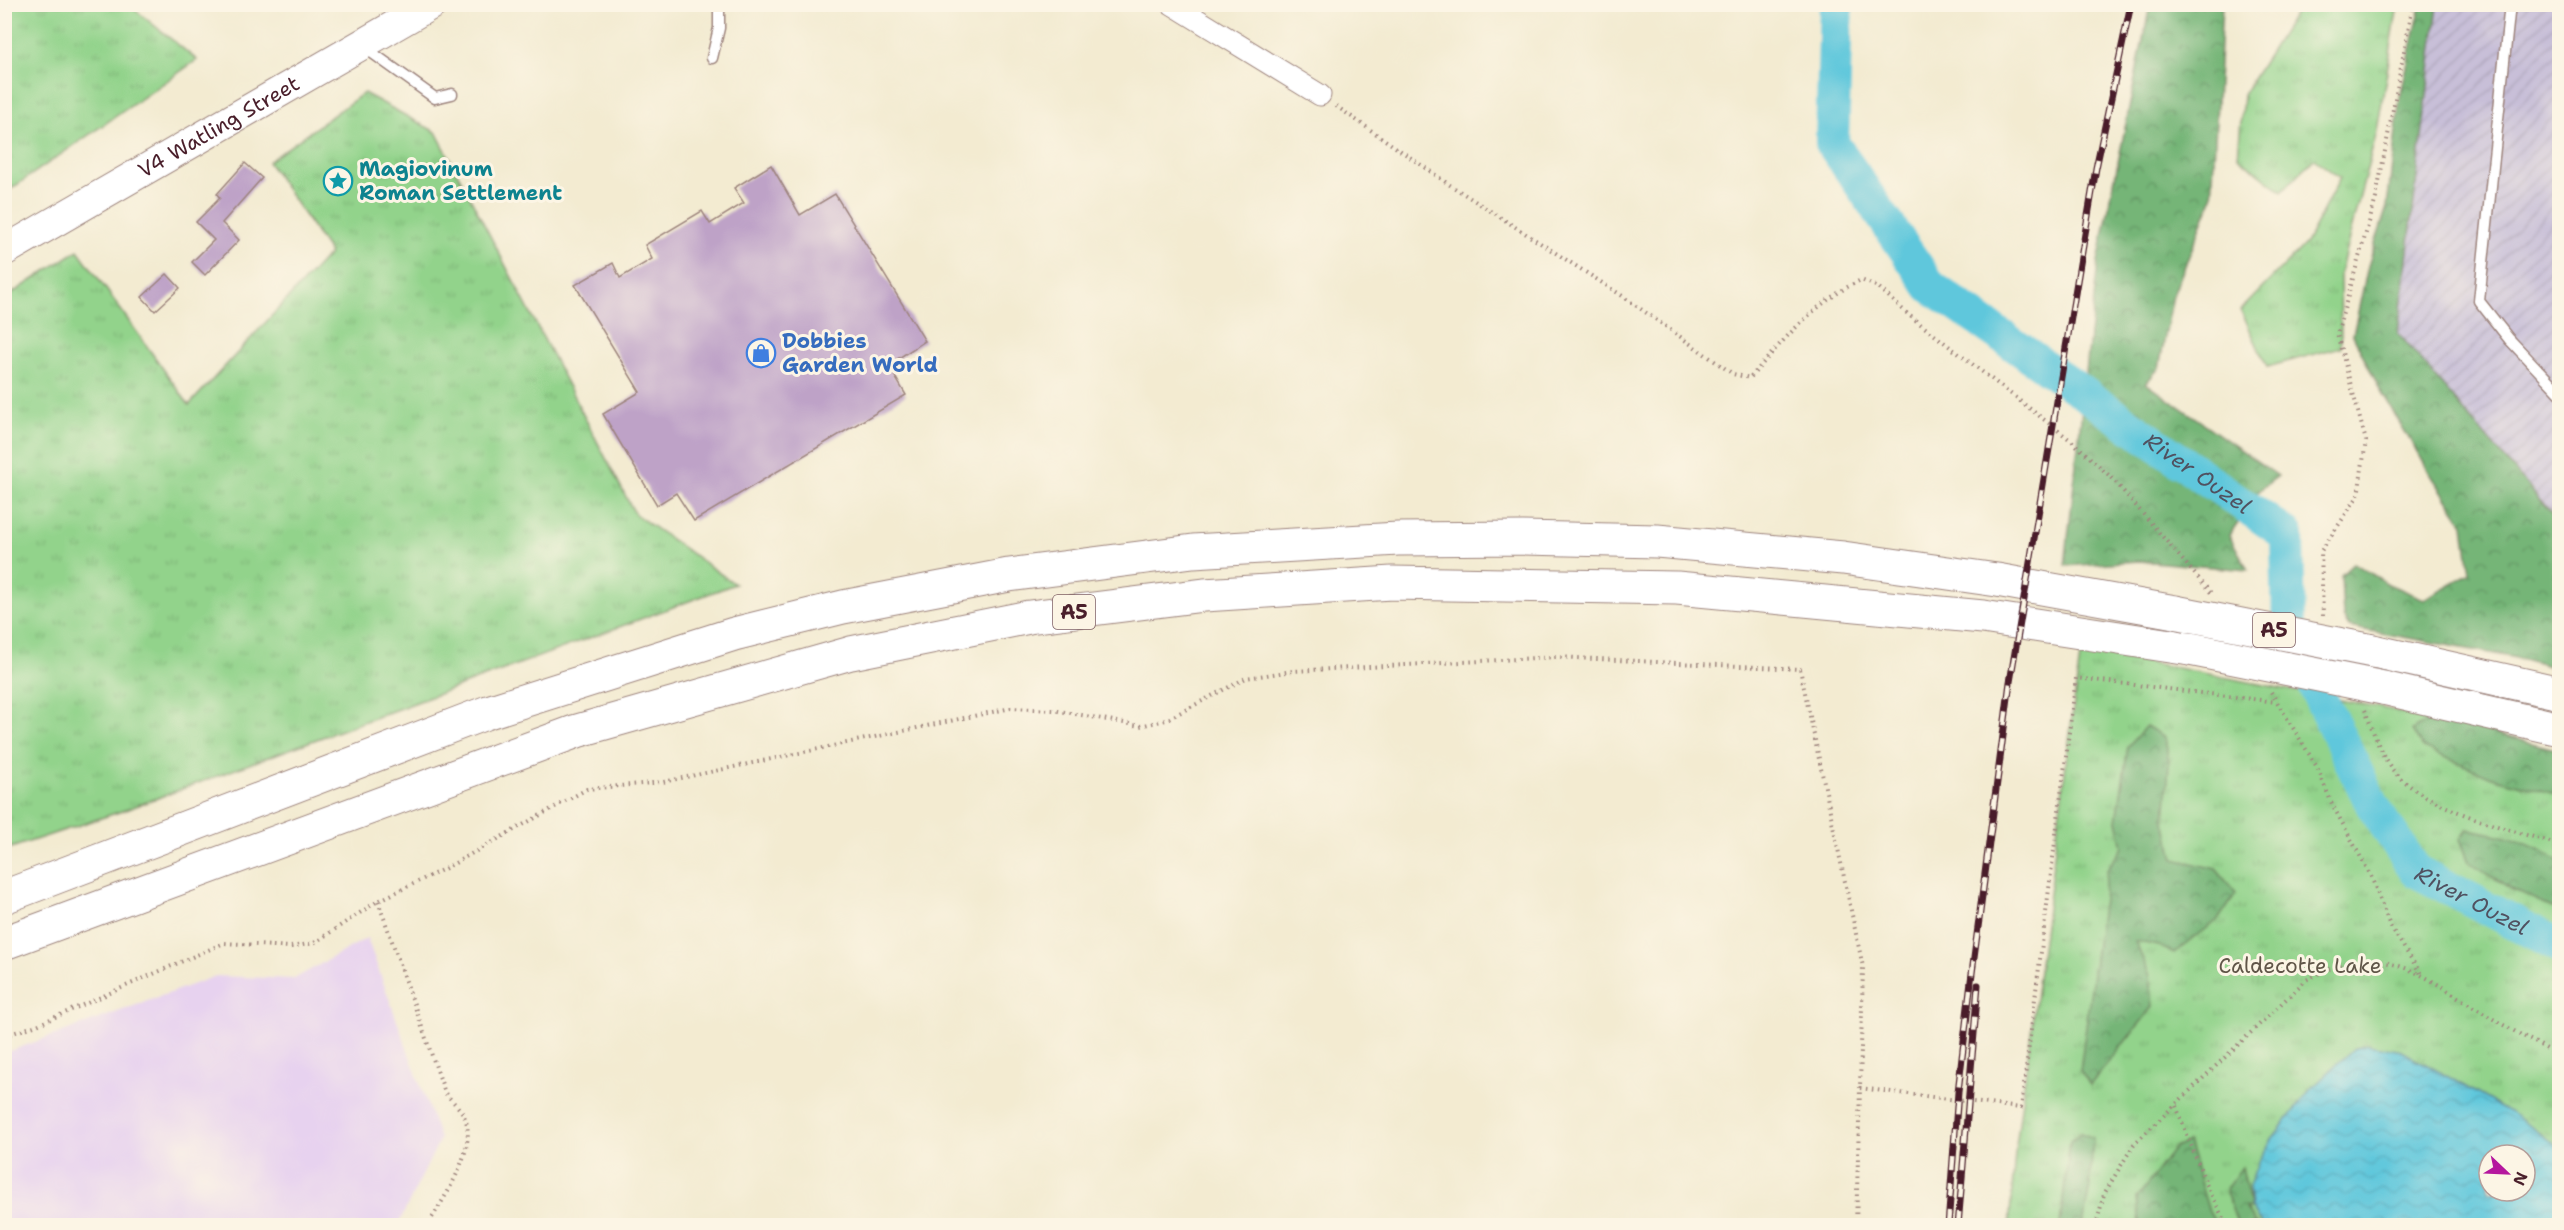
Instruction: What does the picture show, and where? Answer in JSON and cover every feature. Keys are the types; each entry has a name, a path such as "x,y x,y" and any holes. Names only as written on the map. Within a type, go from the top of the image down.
{"highway":[{"name":"A5","path":"4,897 488,712 734,634 843,607 1032,572 1193,551 1398,539 1523,538 1657,541 1855,560 1997,579 2175,612 2373,651 2559,693"},
{"name":"A5","path":"4,943 577,731 851,653 1029,617 1204,595 1392,583 1677,588 1983,617 2190,649 2373,698 2559,729"}],"street":[{"name":"V4 Watling Street","path":"4,251 432,4"},
{"path":"1172,4 1320,95"}],"lane":[{"path":"712,58 719,28 719,4"},
{"path":"2511,4 2479,301 2508,339 2559,393"},
{"path":"361,45 435,98 452,94"}],"path":[{"path":"2324,627 2321,551 2358,496 2366,441 2337,334 2376,198 2413,4"},
{"path":"1320,95 1450,185 1630,301 1733,374 1750,378 1783,340 1840,289 1861,280 1878,287 1919,323 2073,442 2112,477 2214,596"},
{"path":"4,1036 37,1025 224,943 291,947 314,943 378,901 446,868 587,789 663,782 1011,708 1054,710 1140,726 1166,720 1246,678 1293,671 1556,657 1800,669 1863,967 1856,1226"},
{"path":"1860,1088 2021,1108 2076,678 2277,702"},
{"path":"2266,682 2317,767 2332,804 2372,876 2390,926 2423,977"},
{"path":"2373,698 2380,748 2391,769 2406,784 2421,794 2467,815 2559,845"},
{"path":"378,901 445,1093 464,1115 465,1156 455,1180 427,1226"},
{"path":"2096,1226 2104,1194 2134,1144 2306,980 2329,968 2372,961 2393,964 2423,977 2559,1056"},
{"path":"2176,1106 2207,1186 2226,1226"}],"shaded area":[{"path":"2438,5 2559,5 2559,515 2552,514 2398,333"},
{"path":"367,938 440,1139 398,1225 5,1225 5,1053 216,976 294,979"}],"green space":[{"path":"5,4 129,5 197,60 5,193"},
{"path":"2348,4 2398,5 2377,131 2340,273 2341,347 2267,367 2241,310 2306,243 2340,178 2314,159 2282,191 2238,157 2243,95 2300,5 2347,7"},
{"path":"2150,5 2222,5 2212,199 2173,295 2159,368 2146,383 2278,476 2261,489 2229,535 2248,570 2139,561 2065,566 2098,261"},
{"path":"2421,5 2438,5 2398,333 2559,523 2559,669 2527,660 2349,627 2343,617 2341,575 2354,563 2388,584 2424,599 2470,573 2464,524 2431,475 2380,390 2353,335 2368,266 2387,207 2400,97"},
{"path":"364,93 436,132 635,514 735,584 128,809 5,850 5,298 78,250 189,405 330,253 268,162"},
{"name":"Caldecotte Lake","path":"2081,649 2433,718 2559,750 2559,1225 2009,1226 2015,1154"},
{"path":"2433,718 2559,750 2559,795 2492,777 2423,748 2412,730"},
{"path":"2146,726 2165,737 2169,763 2165,822 2174,859 2216,869 2236,893 2218,920 2174,953 2158,946 2135,941 2150,976 2153,1007 2090,1085 2080,1071 2107,869 2123,847 2117,821 2128,746"},
{"path":"2467,829 2515,840 2537,848 2559,861 2559,911 2513,890 2469,862 2460,839"},
{"path":"2081,1133 2093,1138 2090,1185 2083,1225 2060,1225 2070,1141"},
{"path":"2188,1142 2209,1212 2217,1225 2140,1225 2137,1198 2174,1148"},
{"path":"2242,1167 2251,1209 2245,1207 2256,1225 2238,1225 2225,1190"}],"water":[{"path":"2368,1045 2403,1051 2506,1110 2559,1147 2559,1225 2262,1225 2251,1209 2249,1186 2259,1161 2272,1139 2309,1091 2353,1049"}],"building":[{"path":"245,163 262,178 222,223 239,240 205,275 192,262 214,240 196,222 220,198 217,194"},
{"name":"Dobbies Garden World","path":"771,165 800,215 835,194 925,341 888,365 906,395 694,521 676,493 657,505 603,414 640,392 575,285 613,263 620,278 652,259 645,245 702,211 710,224 744,203 734,188"},
{"path":"167,274 180,288 155,311 142,297"}],"waterway":[{"name":"River Ouzel","path":"1836,4 1832,143 1931,287 2287,535 2289,634 2373,806 2416,871 2560,946"}],"railway":[{"path":"1948,1226 1958,1092 2010,682 2096,168 2131,4"},
{"path":"1958,1226 1978,985"}],"place":[{"name":"Magiovinum Roman Settlement","path":"338,181"},
{"name":"Dobbies Garden World","path":"761,353"}]}
